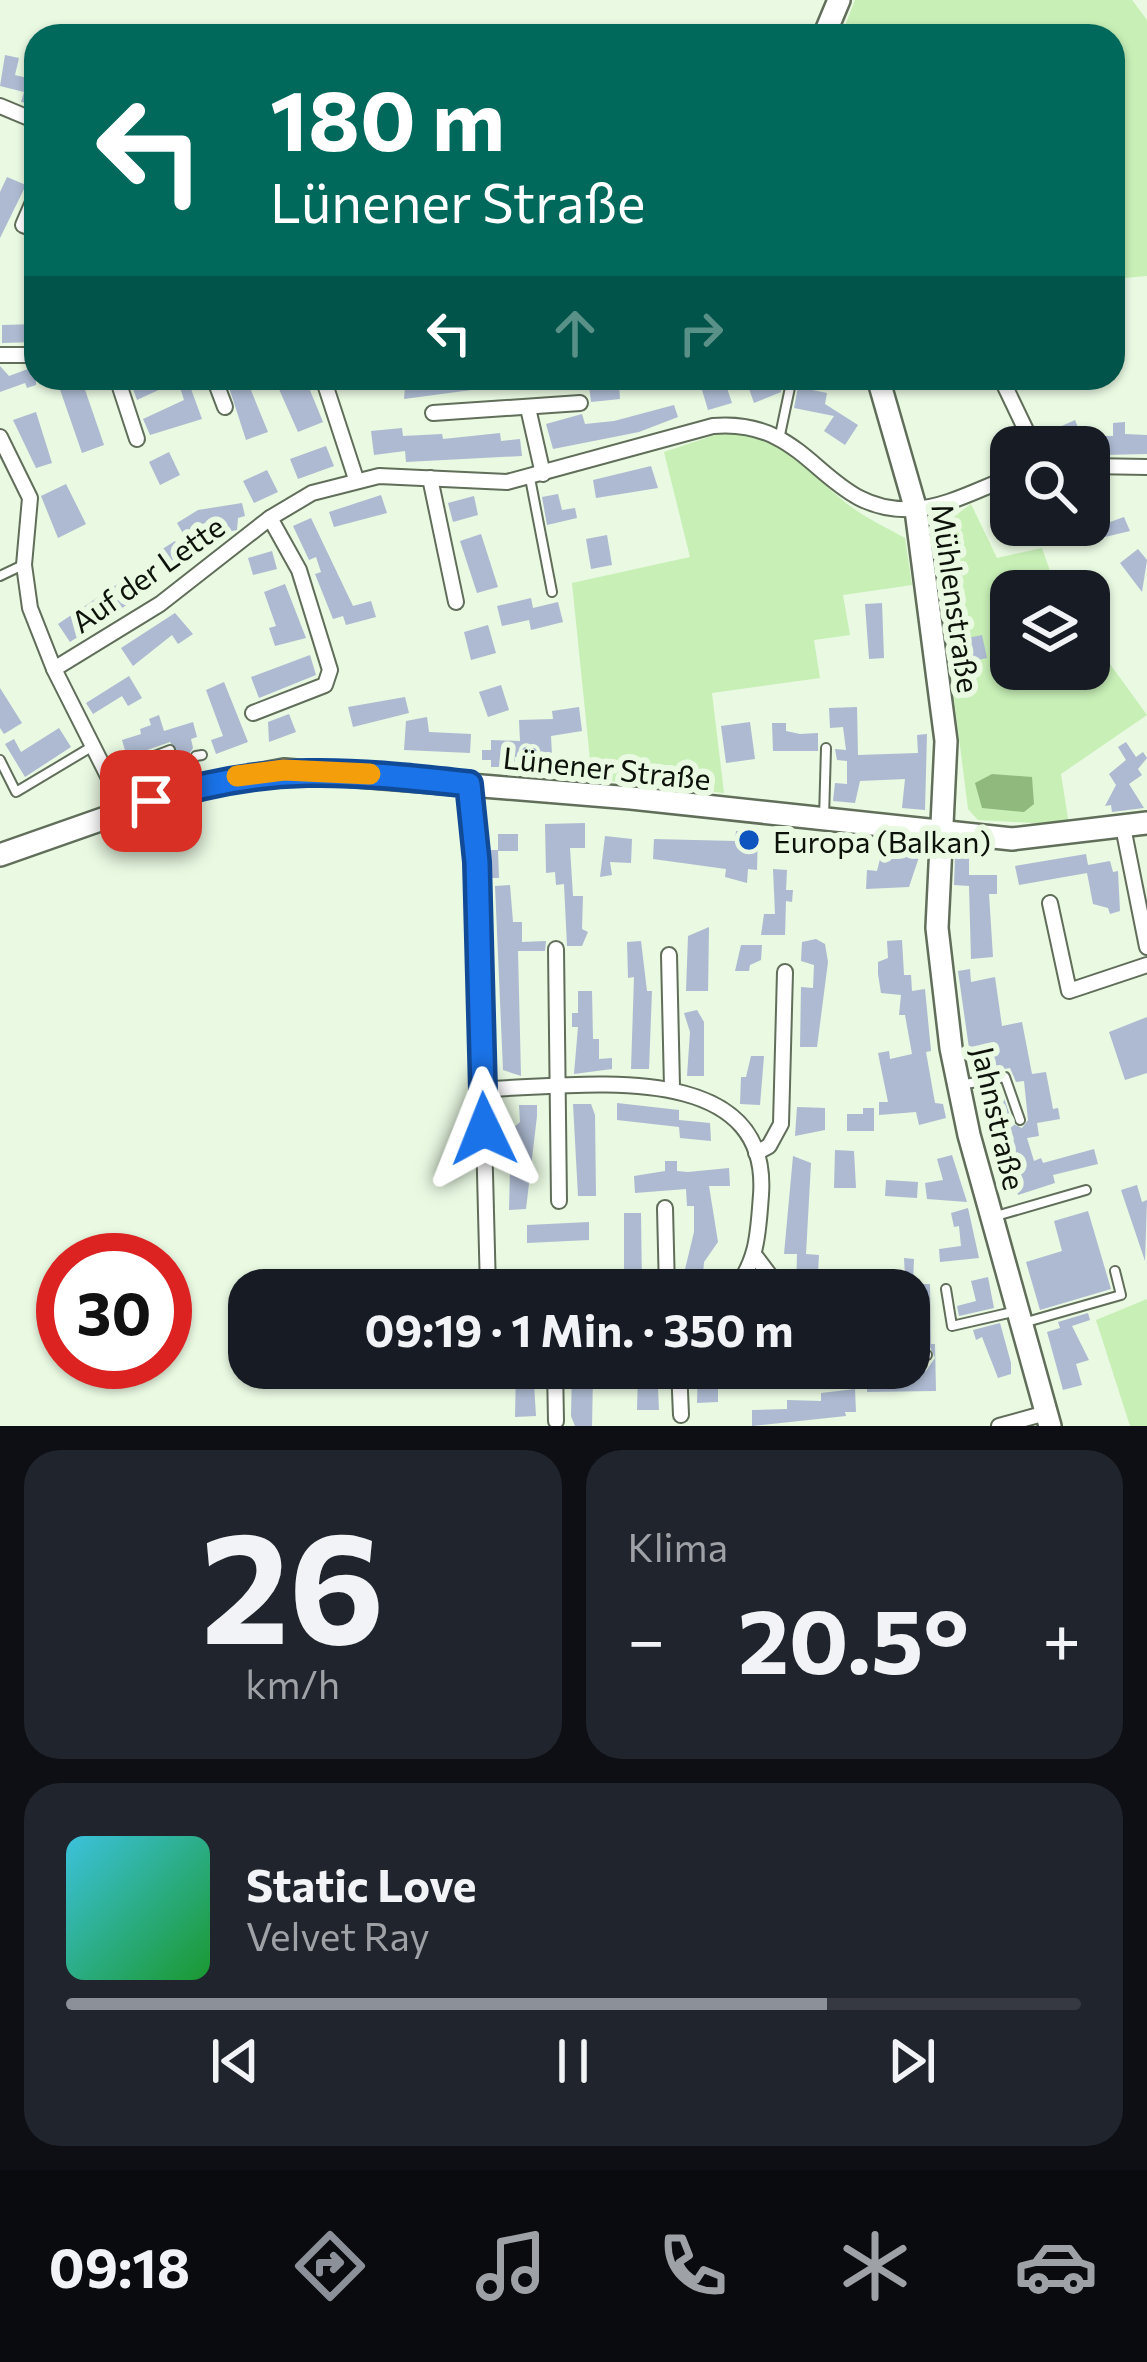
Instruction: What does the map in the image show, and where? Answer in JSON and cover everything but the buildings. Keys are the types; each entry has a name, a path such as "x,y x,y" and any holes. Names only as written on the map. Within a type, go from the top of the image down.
{"main road":[{"name":"Mühlenstraße","path":"881,390 916,510 946,742 941,831"},
{"name":"Lünener Straße","path":"0,855 220,780 284,770 1012,839 1147,823"},
{"name":"Jahnstraße","path":"941,831 937,928 959,1085 1048,1419"}],"street":[{"path":"121,390 137,439"},
{"path":"219,390 225,407"},
{"path":"327,390 356,478"},
{"path":"1007,390 1024,426"},
{"path":"433,413 580,403"},
{"path":"528,408 536,476"},
{"name":"Auf der Lette","path":"54,669 160,604 270,518 312,493 356,478 488,482 536,476 713,426 745,424 780,435 862,501 916,510"},
{"path":"2,446 30,498 24,565 30,608 54,669 124,810"},
{"path":"1110,466 1146,467 1147,486"},
{"path":"430,478 456,602"},
{"path":"916,510 990,484"},
{"name":"Auf der Lette","path":"254,713 326,685 330,670 298,570 270,518"},
{"path":"469,784 477,862 487,1269"},
{"path":"1123,826 1147,947"},
{"path":"1050,903 1069,991 1147,965"},
{"path":"556,949 559,1201"},
{"path":"669,955 672,1087"},
{"path":"756,1153 770,1146 781,1124 785,972"},
{"path":"483,1089 672,1087 723,1108 756,1153 762,1177 756,1257 748,1269"},
{"path":"664,1208 666,1269"},
{"path":"756,1257 765,1269"},
{"path":"555,1389 556,1421"},
{"path":"680,1389 681,1415"},
{"name":"Jahnstraße","path":"998,1426 1048,1419"}],"lane":[{"path":"780,435 789,390"},
{"path":"536,476 551,592"},
{"path":"0,576 24,565"},
{"path":"0,760 16,792 94,745"},
{"path":"824,819 826,748"},
{"path":"111,777 170,750"},
{"path":"111,777 174,763"},
{"path":"959,1085 1005,1076 1020,1120"},
{"path":"993,1217 1086,1190"},
{"path":"946,1289 952,1326 1121,1295 1115,1270"}],"shaded area":[{"path":"855,0 1132,0 1147,20 1147,276 1125,278 1125,24 846,24"},
{"path":"724,432 776,447 853,508 905,538 912,585 843,595 850,635 814,640 820,678 712,693 724,793 592,779 572,583 690,557 664,452"},
{"path":"971,504 997,558 1042,548 1050,570 990,570 990,690 1110,690 1110,664 1147,715 1061,774 1069,825 978,820 968,809 933,532"},
{"path":"992,774 1032,777 1034,804 1024,812 982,808 975,783"},
{"path":"1147,1299 1147,1426 1130,1426 1096,1320"}],"slow traffic":[{"path":"237,776 284,770 370,774"}],"place":[{"name":"Europa (Balkan)","path":"749,840"}],"route":[{"path":"151,801 220,780 284,770 469,784 477,862 484,1129"}]}
